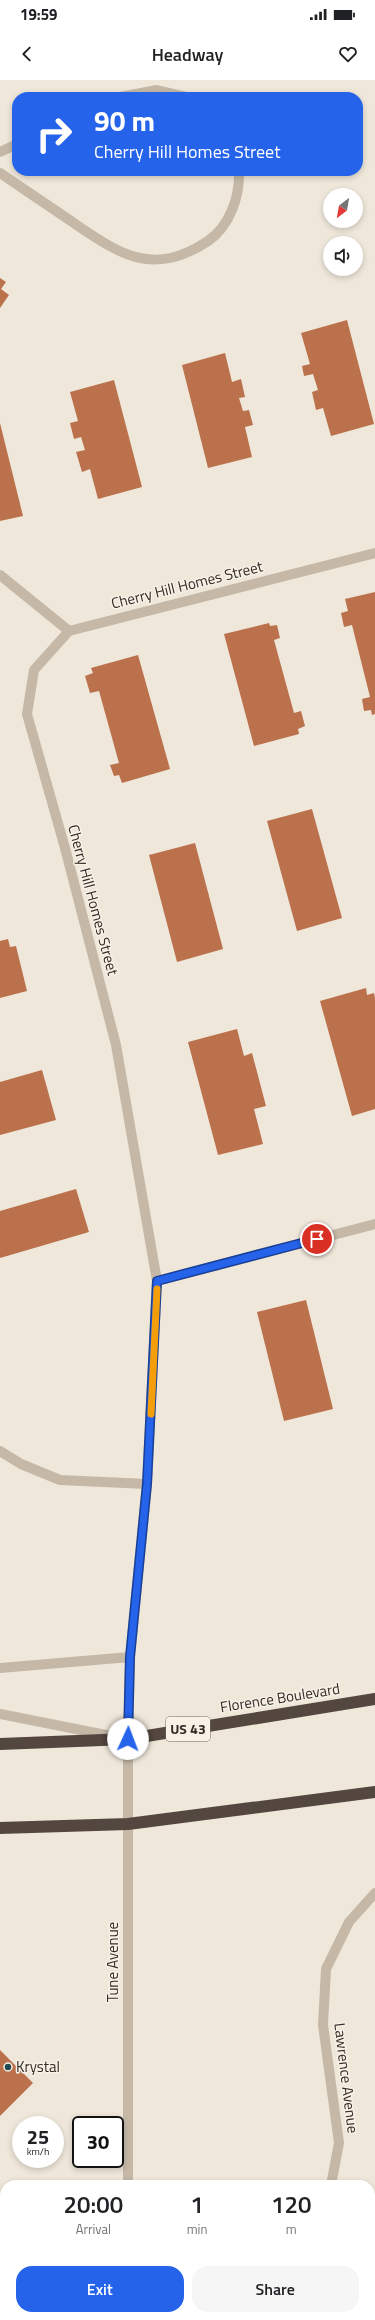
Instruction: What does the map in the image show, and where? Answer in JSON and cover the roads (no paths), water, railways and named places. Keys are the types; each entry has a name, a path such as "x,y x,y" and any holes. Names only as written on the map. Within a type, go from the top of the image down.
{"highway":[{"name":"Florence Boulevard","path":"0,1744 128,1739 375,1699"},
{"path":"0,1828 128,1824 375,1792"}],"street":[{"path":"146,92 157,90 166,92"},
{"path":"0,152 12,146"},
{"path":"0,173 109,247 135,258 162,260 190,253 214,237 230,214 239,187 239,176"},
{"name":"Cherry Hill Homes Street","path":"147,1484 157,1281 116,1045 65,848 27,714 34,670 69,630 375,553"},
{"path":"0,575 69,630"},
{"path":"157,1281 375,1224"},
{"path":"0,1451 21,1464 60,1480 147,1484"},
{"name":"Tune Avenue","path":"128,2180 128,1739 130,1657 147,1484"},
{"path":"0,1668 130,1657"},
{"path":"0,1714 128,1739"},
{"name":"Lawrence Avenue","path":"332,2180 339,2143 322,2025 326,1970 349,1922 375,1893"}],"place":[{"name":"Krystal","path":"8,2067"}]}
